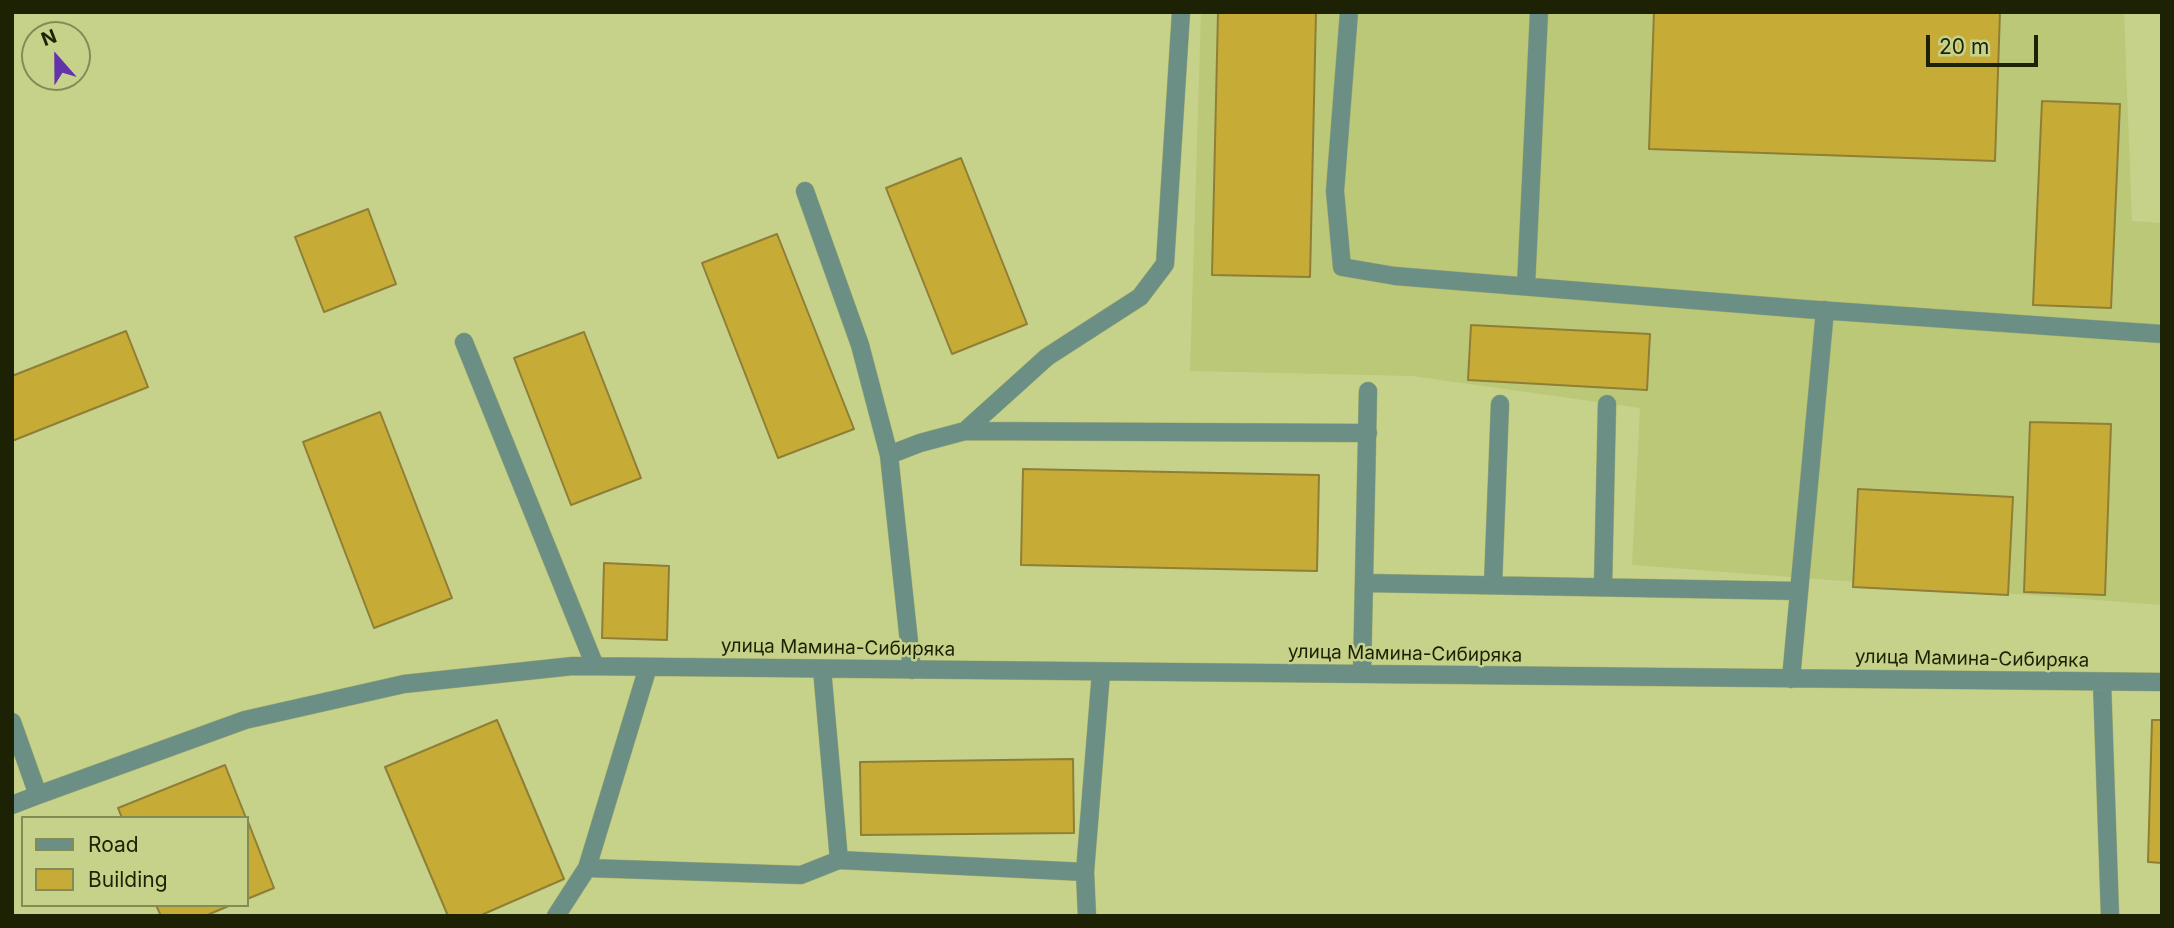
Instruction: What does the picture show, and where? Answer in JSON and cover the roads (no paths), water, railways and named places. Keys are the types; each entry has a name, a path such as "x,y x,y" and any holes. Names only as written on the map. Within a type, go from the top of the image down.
{"lane":[{"path":"965,431 1047,357 1140,297 1165,264 1181,12"},
{"path":"1349,12 1335,191 1342,267 1395,276 2162,334"},
{"path":"1526,286 1539,12"},
{"path":"805,191 860,345 889,455 912,670"},
{"path":"1791,679 1825,310"},
{"path":"464,342 595,666"},
{"path":"1362,674 1368,391"},
{"path":"1493,585 1500,404"},
{"path":"1603,587 1607,404"},
{"path":"889,455 920,443 965,431 1368,433"},
{"path":"1365,583 1799,591"},
{"name":"улица Мамина-Сибиряка","path":"12,805 246,720 404,684 573,666 2162,682"},
{"path":"556,916 587,868 648,667"},
{"path":"822,669 839,860"},
{"path":"1087,916 1084,872 1101,672"},
{"path":"2102,682 2110,916"},
{"path":"12,722 38,795"},
{"path":"587,868 801,875 839,860 1084,872"}]}
